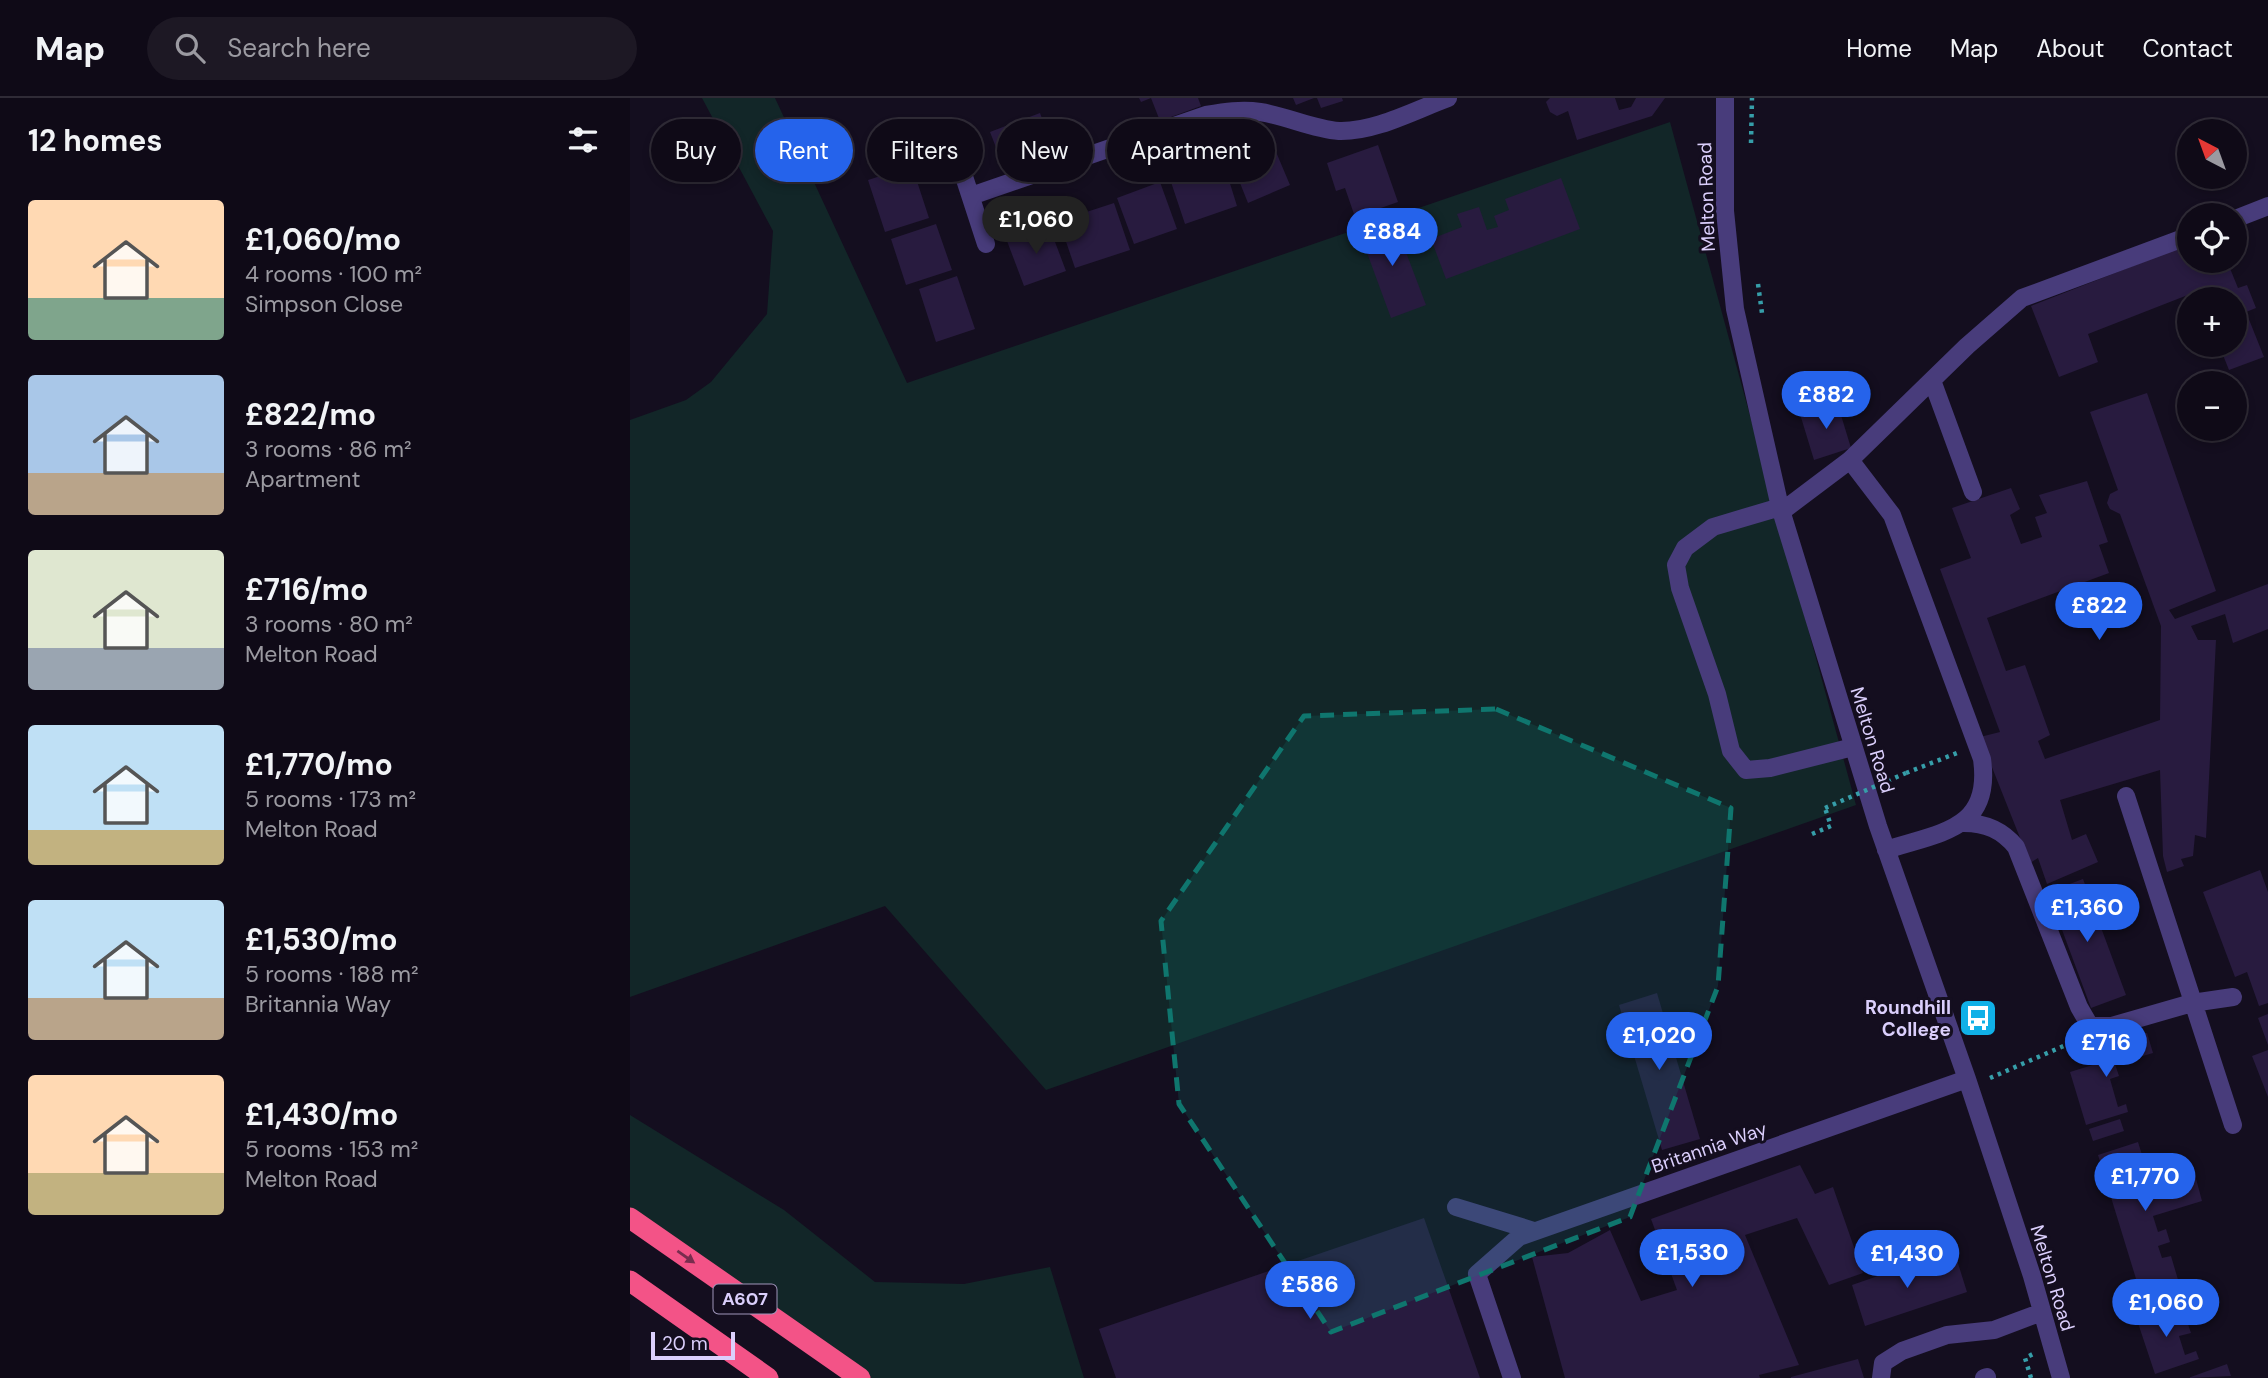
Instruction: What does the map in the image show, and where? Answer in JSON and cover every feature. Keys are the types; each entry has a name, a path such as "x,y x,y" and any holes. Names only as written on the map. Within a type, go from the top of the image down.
{"highway":[{"name":"A607","path":"630,1218 860,1378"},
{"name":"A607","path":"630,1281 768,1378"}],"street":[{"path":"971,196 1206,115 1232,110 1261,112 1325,130 1343,131 1364,127 1448,98"},
{"name":"Melton Road","path":"1725,98 1724,212 1735,309 1780,510 1886,849 1967,1079 2061,1378"},
{"path":"966,182 986,244"},
{"path":"2247,214 2268,206"},
{"path":"1853,747 1770,768 1746,770 1731,751 1717,694 1680,588 1676,565 1685,548 1713,527 1780,510 1850,460 1933,383 1967,346 2022,298 2177,240"},
{"path":"1933,383 1973,492"},
{"path":"1850,460 1878,492 1892,515 1982,759 1985,781 1981,799 1964,823"},
{"path":"2126,796 2233,1125"},
{"path":"1886,849 1964,823 1982,823 2007,836 2016,848 2079,1007 2091,1026 2112,1027 2192,1003 2233,997"},
{"name":"Britannia Way","path":"1512,1378 1477,1274 1519,1237 1967,1079"},
{"path":"1456,1208 1534,1231"},
{"path":"1881,1378 1883,1363 1902,1351 1947,1335 1994,1330 2042,1312"}],"path":[{"path":"1751,148 1752,98"},
{"path":"1757,277 1762,316"},
{"path":"1812,834 1830,826 1825,808 1933,761"},
{"path":"1879,779 1883,792"},
{"path":"1967,1079 1988,1079 2073,1042 2091,1026"},
{"path":"1983,1066 1992,1092"}],"highlighted area":[{"path":"1496,709 1731,808 1718,986 1630,1217 1331,1332 1179,1104 1161,921 1304,716"}],"green space":[{"path":"702,98 775,98 785,119 755,119 755,182 814,182 907,383 1670,122 1856,805 1046,1090 885,906 630,997 630,420 686,400 711,382 767,314 773,231 741,171 741,119 713,119"},
{"path":"630,1115 784,1210 875,1282 964,1284 1050,1267 1084,1378 860,1378 630,1218"}],"building":[{"path":"1151,98 1198,98 1201,106 1159,119"},
{"path":"1293,98 1314,98 1296,105"},
{"path":"1317,98 1342,98 1343,101 1321,108"},
{"path":"1550,98 1615,98 1619,110 1631,107 1636,98 1665,98 1652,116 1577,140 1568,111 1557,116 1550,112 1546,102"},
{"path":"1040,113 1042,119 1024,119"},
{"path":"997,129 997,150 990,132"},
{"path":"1378,145 1398,202 1355,217 1345,188 1336,191 1327,163"},
{"path":"1275,149 1290,185 1248,203 1240,182 1275,182"},
{"path":"1561,178 1580,229 1446,279 1431,239 1462,227 1457,214 1479,207 1487,230 1498,227 1494,216 1509,210 1505,199"},
{"path":"869,182 917,182 929,218 885,232"},
{"path":"1160,182 1177,229 1134,244 1117,198"},
{"path":"1171,182 1230,182 1237,206 1185,224"},
{"path":"1114,203 1130,250 1075,268 1059,221"},
{"path":"1393,218 1426,305 1391,318 1359,231"},
{"path":"936,224 952,270 906,285 891,239"},
{"path":"1049,226 1066,271 1024,286 1007,241"},
{"path":"2177,249 2177,273 2232,273 2238,287 2177,287 2177,299 2088,334 2098,362 2059,377 2031,306"},
{"path":"957,276 975,329 936,342 919,289"},
{"path":"2247,285 2256,308 2247,312 2247,287 2241,287"},
{"path":"2247,314 2264,357 2229,370 2224,357 2247,357"},
{"path":"2147,393 2216,591 2169,610 2175,619 2268,584 2268,629 2233,643 2225,614 2191,626 2198,640 2216,640 2206,838 2195,835 2193,856 2181,859 2184,866 2167,872 2163,856 2160,770 2060,800 2072,840 2086,834 2098,862 2047,884 2038,858 2030,863 1980,737 2000,732 1940,569 1971,558 1952,508 2011,488 2020,509 2010,515 2021,544 2042,537 2035,517 2047,513 2039,495 2087,481 2108,542 2099,545 2109,573 1987,618 2006,671 2025,665 2050,735 2038,741 2045,759 2160,720 2161,626 2120,514 2110,509 2107,503 2110,494 2118,490 2090,412"},
{"path":"1837,402 1851,448 1814,460 1800,414"},
{"path":"2260,870 2268,892 2268,1003 2259,1006 2247,972 2235,977 2203,892"},
{"path":"2083,879 2126,995 2091,1008 2048,892"},
{"path":"1657,993 1700,1139 1662,1150 1619,1005"},
{"path":"2268,1014 2268,1045 2258,1018"},
{"path":"2147,1033 2153,1053 2115,1064 2119,1076 2110,1079 2118,1107 2126,1104 2128,1112 2086,1125 2070,1072 2099,1063 2095,1050"},
{"path":"2268,1050 2268,1097 2252,1056"},
{"path":"2120,1119 2124,1131 2093,1141 2089,1129"},
{"path":"2138,1142 2147,1171 2152,1170 2157,1187 2195,1175 2202,1201 2153,1216 2158,1232 2166,1229 2170,1242 2158,1246 2162,1258 2171,1256 2179,1283 2141,1295 2098,1155"},
{"path":"1800,1165 1815,1194 1833,1187 1863,1273 1829,1285 1797,1218 1745,1235 1799,1365 1759,1375 1760,1378 1565,1378 1532,1257 1568,1253 1610,1230 1641,1301 1677,1290 1651,1219"},
{"path":"1424,1218 1480,1378 1116,1378 1099,1329"},
{"path":"1956,1257 1967,1292 1865,1326 1852,1285 1878,1276 1876,1270 1905,1261 1908,1273"},
{"path":"2181,1304 2191,1333 2179,1336 2185,1355 2196,1351 2199,1359 2155,1374 2137,1320"},
{"path":"1858,1359 1864,1378 1791,1378 1791,1377"},
{"path":"2227,1364 2231,1376 2188,1378"}],"place":[{"name":"Roundhill College","path":"1978,1018"}]}
